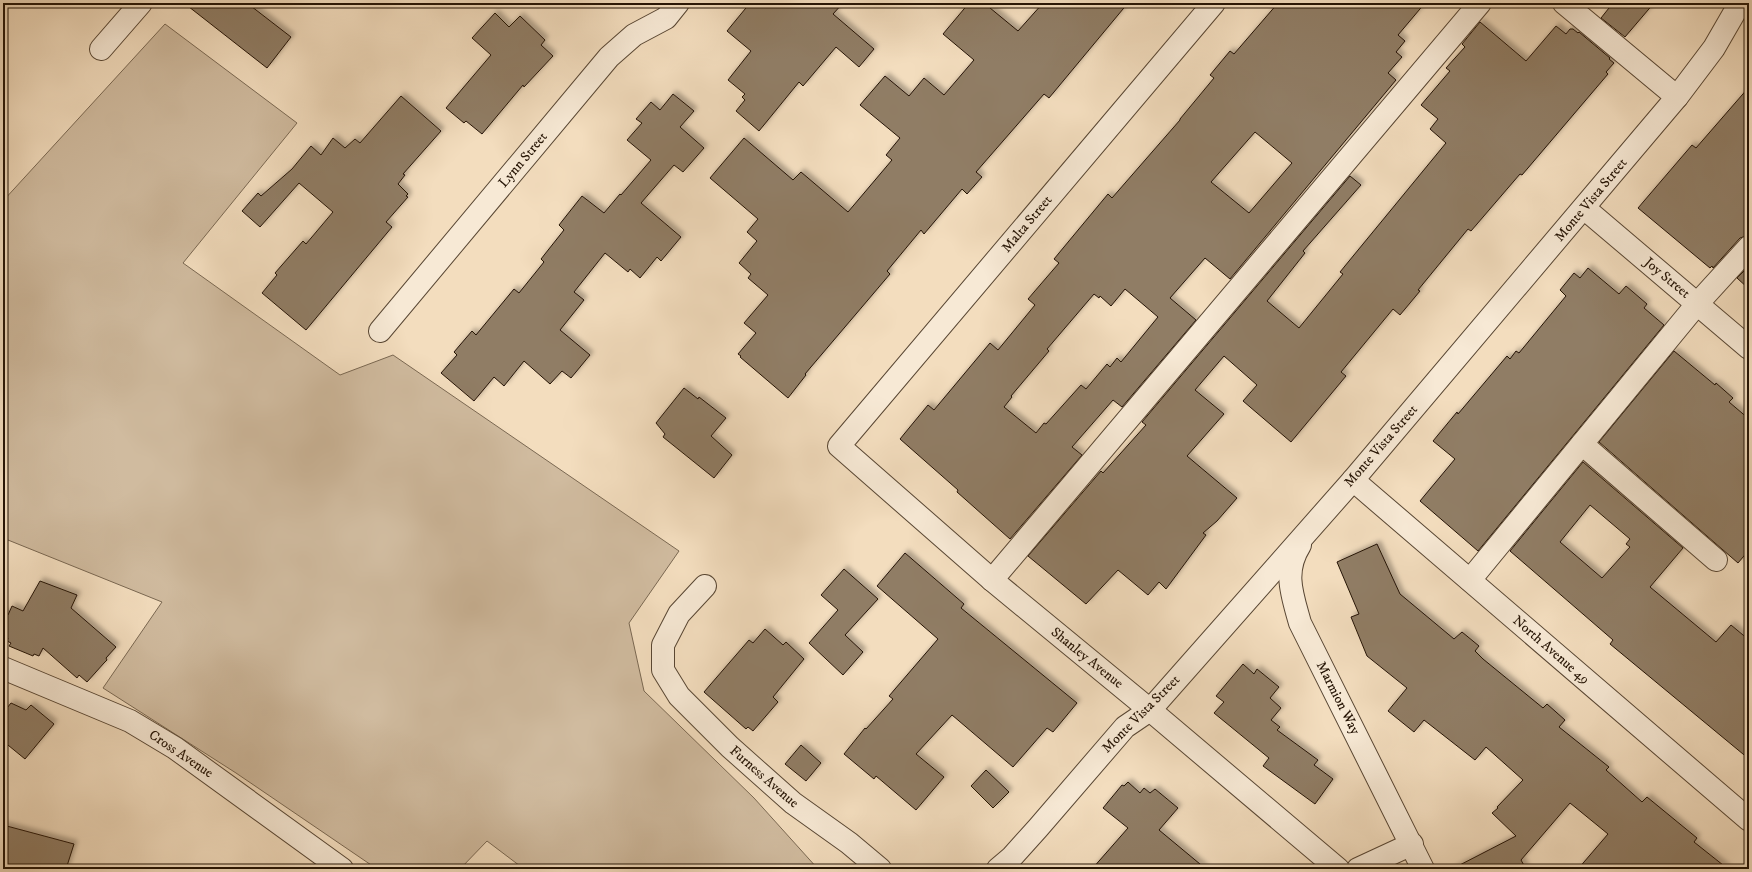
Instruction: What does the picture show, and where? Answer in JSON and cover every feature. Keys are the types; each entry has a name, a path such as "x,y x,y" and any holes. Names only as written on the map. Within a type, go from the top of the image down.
{"street":[{"path":"101,50 141,3"},
{"name":"Lynn Street","path":"380,331 609,56 634,35 666,18 678,3"},
{"name":"Malta Street","path":"839,446 1214,3"},
{"path":"992,580 1480,3"},
{"path":"1564,3 1677,97"},
{"name":"Monte Vista Street","path":"998,869 1011,858 1038,828 1125,727 1150,710 1313,523 1353,480 1677,97 1714,48 1740,3"},
{"name":"Joy Street","path":"1584,208 1749,348"},
{"path":"1470,580 1698,304 1749,247"},
{"path":"1582,444 1716,560"},
{"name":"Shanley Avenue","path":"839,446 992,580 1150,710 1338,869"},
{"name":"North Avenue 49","path":"1353,480 1749,820"},
{"name":"Marmion Way","path":"1313,523 1293,556 1290,586 1300,623 1424,869"},
{"name":"Furness Avenue","path":"705,586 679,614 663,645 663,670 679,696 730,747 793,803 849,843 880,869"},
{"name":"Cross Avenue","path":"3,668 130,722 168,744 342,869"},
{"path":"1358,869 1412,844"}],"shaded area":[{"path":"165,24 297,123 183,263 340,375 393,355 679,551 629,623 644,691 754,798 818,869 524,869 487,841 460,869 377,869 236,773 103,688 162,602 3,538 3,201"}],"building":[{"path":"184,3 247,3 291,37 267,68"},
{"path":"750,3 843,3 833,14 874,49 859,67 836,47 803,86 799,82 759,131 736,111 745,100 742,97 745,94 728,80 751,51 727,31"},
{"path":"969,3 984,3 1018,31 1043,3 1128,3 1049,98 1044,94 976,172 982,177 967,194 962,189 924,234 921,230 887,271 890,274 805,374 806,375 788,398 738,354 756,333 744,323 768,295 748,278 751,274 739,263 757,241 747,232 758,219 710,178 744,138 793,180 801,172 848,212 892,160 886,155 900,138 860,105 885,76 909,96 924,78 944,95 974,60 943,34"},
{"path":"1278,3 1425,3 1398,35 1405,41 1396,52 1402,57 1388,73 1396,80 1230,279 1205,258 1170,298 1196,320 1122,407 1113,400 1072,447 1082,455 1010,539 957,492 958,490 900,439 928,405 934,410 990,343 998,350 1035,305 1028,299 1059,263 1054,259 1108,194 1112,198 1180,120 1214,78 1210,75 1230,51 1234,54","holes":["1255,132 1292,163 1249,213 1211,182","1125,289 1158,317 1121,362 1117,358 1110,367 1107,364 1086,389 1081,385 1036,433 1004,407 1012,397 1011,396 1049,351 1047,349 1094,294 1099,298 1100,296 1111,306"]},
{"path":"1613,3 1654,3 1625,37 1601,18"},
{"path":"495,13 509,27 520,16 545,40 541,45 553,56 524,87 523,85 482,134 466,121 464,123 446,108 491,55 472,38"},
{"path":"1480,22 1526,61 1556,26 1566,34 1570,29 1573,29 1578,33 1579,32 1614,63 1606,72 1608,74 1522,175 1520,174 1471,231 1468,229 1418,290 1420,291 1400,315 1393,309 1341,372 1346,376 1291,442 1243,401 1257,385 1224,356 1195,390 1224,414 1187,456 1237,498 1217,521 1203,533 1206,535 1166,589 1159,582 1148,595 1118,570 1086,604 1028,556 1101,471 1103,473 1146,425 1142,422 1350,176 1361,185 1303,251 1305,253 1267,301 1299,328 1343,274 1340,272 1446,143 1430,129 1438,119 1421,105 1450,71 1446,68 1465,47 1462,44"},
{"path":"1749,87 1749,235 1740,238 1713,268 1712,266 1710,268 1638,208 1692,145 1696,148"},
{"path":"673,94 694,111 680,127 704,148 683,172 674,165 641,203 681,237 661,261 657,257 640,278 630,269 628,272 605,253 574,292 584,300 560,330 590,355 571,378 562,371 550,384 524,361 504,386 494,377 474,401 441,373 457,355 454,352 472,331 476,335 514,289 519,293 544,262 541,259 564,230 559,225 582,196 604,213 651,160 627,140 642,123 636,119 651,102 660,110"},
{"path":"401,96 441,131 403,174 405,175 398,184 408,194 406,196 408,197 386,222 392,227 306,330 262,293 277,275 275,273 303,241 306,244 333,212 299,183 260,227 242,211 258,193 261,196 292,169 311,146 321,155 333,138 345,148 355,139 360,143"},
{"path":"1749,266 1749,289 1737,278"},
{"path":"1588,268 1619,294 1626,286 1647,304 1644,308 1664,325 1478,551 1420,501 1455,459 1433,441 1507,356 1510,359 1516,351 1519,353 1566,296 1560,290 1574,273 1580,278"},
{"path":"1674,351 1733,398 1729,402 1749,419 1749,550 1738,563 1599,442"},
{"path":"684,388 698,399 699,397 726,418 711,436 732,455 714,478 663,437 665,434 656,423"},
{"path":"1583,462 1683,548 1650,587 1716,642 1731,625 1749,640 1749,759 1610,644 1613,640 1510,551","holes":["1590,505 1630,539 1626,544 1630,547 1602,578 1560,542"]},
{"path":"1377,544 1400,594 1454,639 1462,632 1479,646 1475,651 1483,659 1543,708 1547,704 1565,720 1559,727 1609,767 1606,770 1642,802 1647,797 1697,838 1694,842 1728,869 1578,869 1608,834 1570,803 1521,860 1526,869 1452,869 1516,836 1492,813 1523,780 1486,747 1475,760 1424,720 1414,732 1388,711 1407,688 1367,656 1351,617 1359,614 1337,562"},
{"path":"905,553 964,604 961,608 1077,703 1053,732 1047,728 1013,767 952,715 916,754 944,777 916,810 876,776 874,779 844,754 865,728 866,729 893,699 889,696 938,639 877,586"},
{"path":"844,569 878,599 845,635 863,652 843,675 809,643 838,610 821,595"},
{"path":"40,581 77,595 71,608 116,647 106,658 107,660 87,682 79,675 77,678 43,648 39,656 34,654 33,656 9,646 11,643 7,641 8,638 3,635 3,613 8,615 12,606 23,611"},
{"path":"765,629 783,645 786,642 804,659 773,697 778,702 753,731 748,727 746,729 704,692 749,640 753,643"},
{"path":"1243,664 1254,674 1257,669 1279,687 1270,698 1281,708 1271,720 1280,727 1277,730 1318,760 1314,765 1333,779 1315,804 1263,766 1269,758 1214,713 1224,702 1216,696"},
{"path":"11,703 26,710 31,705 54,724 25,759 3,741 3,713"},
{"path":"801,745 821,763 806,781 785,764"},
{"path":"986,770 1009,792 993,808 971,786"},
{"path":"1128,782 1140,793 1144,788 1150,793 1155,789 1178,808 1159,830 1206,869 1092,869 1128,828 1103,808 1122,785 1124,786"},
{"path":"3,825 74,844 66,869 3,869"}]}
